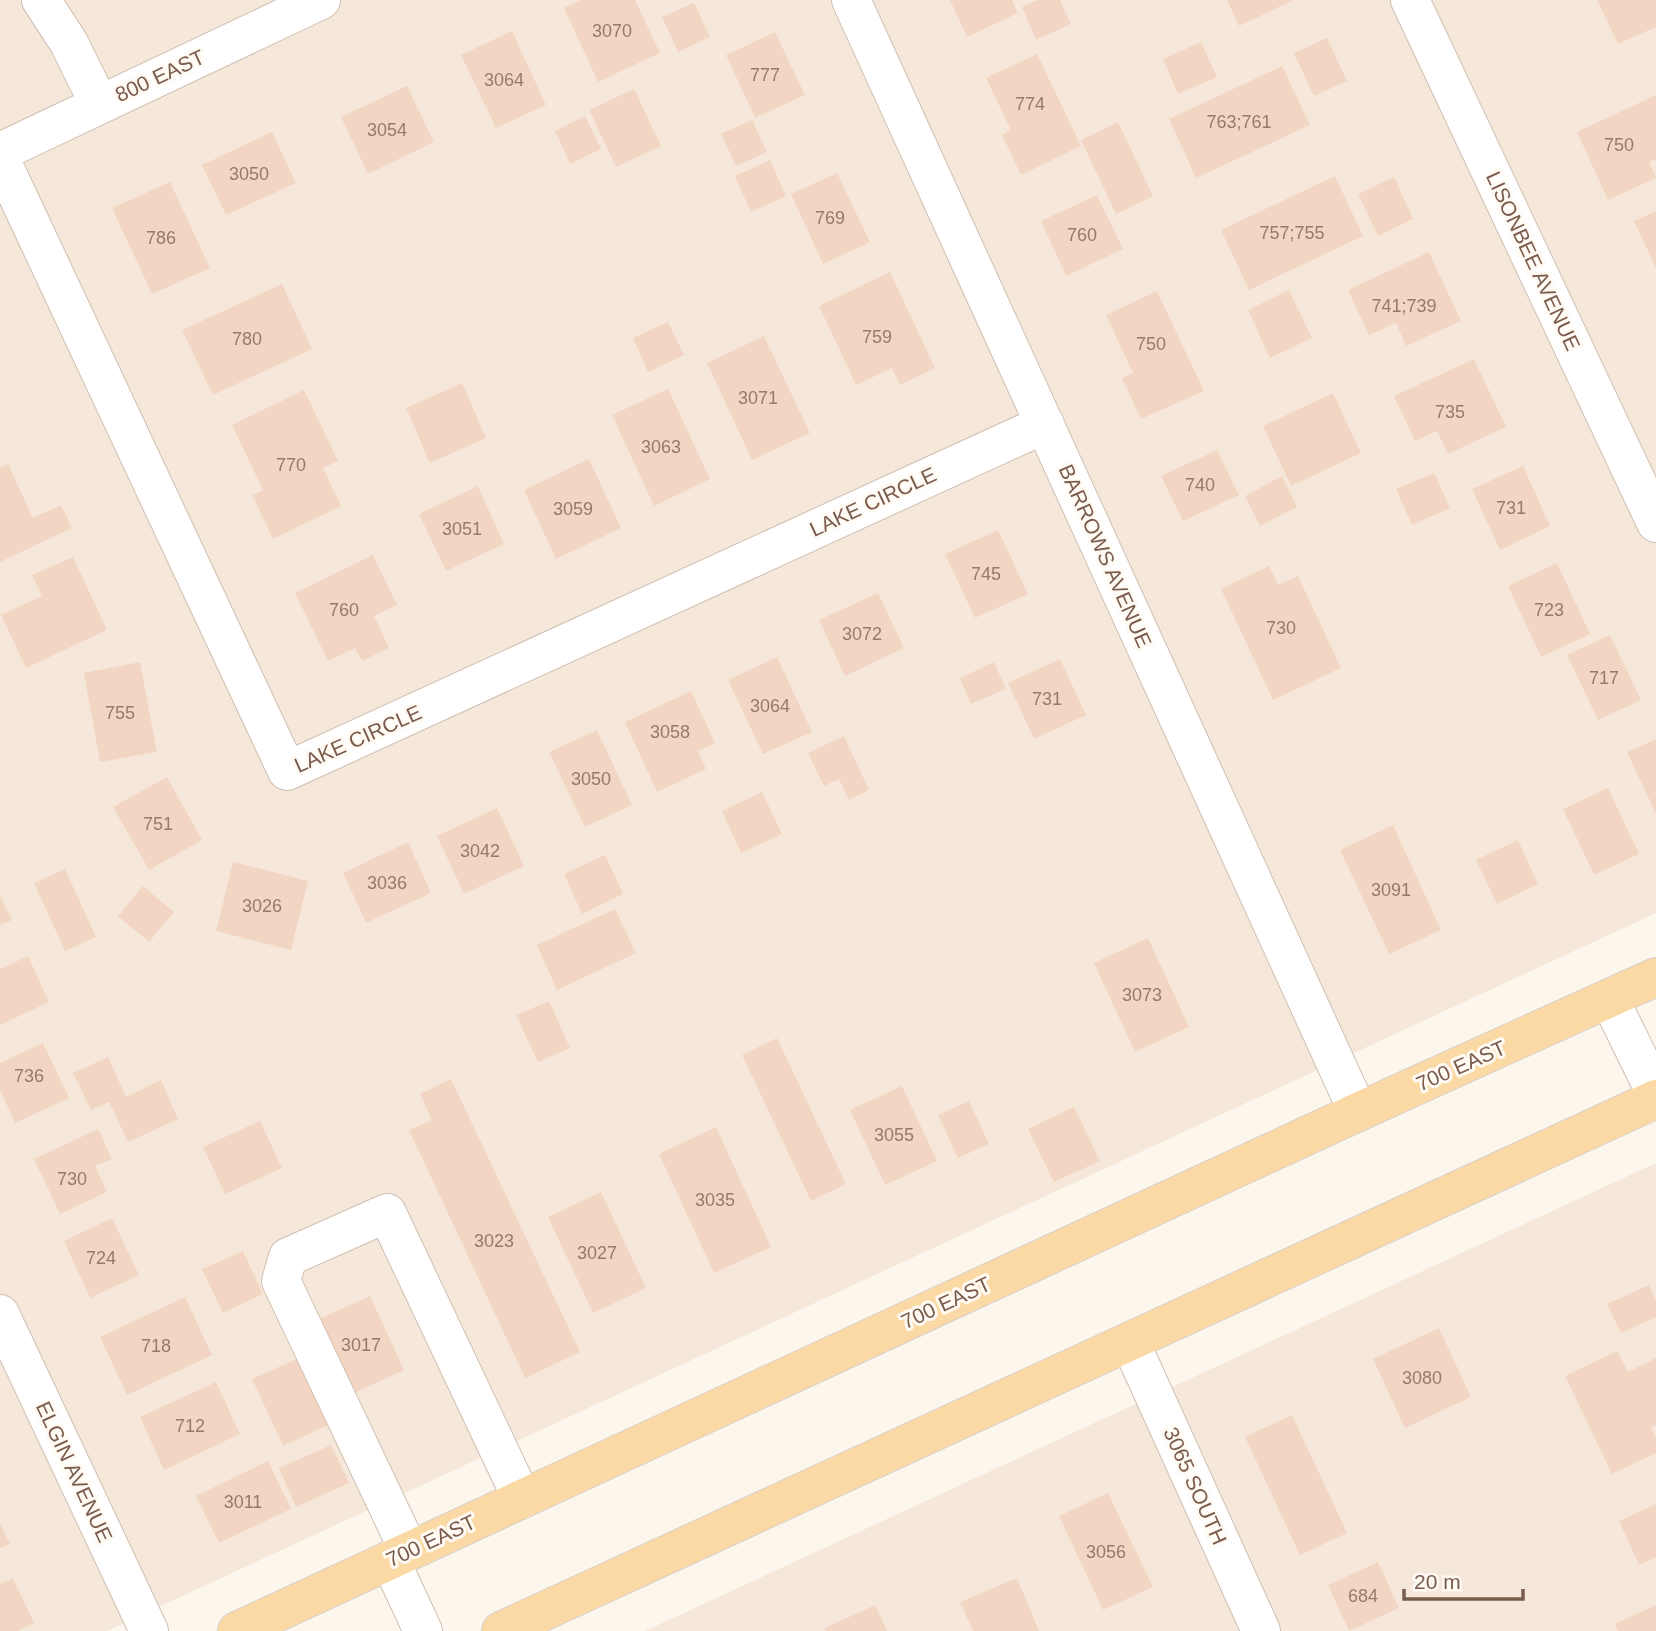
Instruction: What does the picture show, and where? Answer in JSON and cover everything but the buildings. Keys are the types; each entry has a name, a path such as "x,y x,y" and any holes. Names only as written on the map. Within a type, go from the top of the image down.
{"main road":[{"name":"700 EAST","path":"237,1631 1358,1112 1656,977"},
{"path":"501,1631 1656,1097"}],"street":[{"path":"41,0 69,43 99,104"},
{"name":"800 EAST","path":"0,152 321,0"},
{"name":"BARROWS AVENUE","path":"851,0 1358,1112"},
{"name":"LISONBEE AVENUE","path":"1410,0 1656,523"},
{"name":"LAKE CIRCLE","path":"0,158 287,771 1045,424"},
{"path":"1611,999 1656,1097"},
{"path":"423,1631 400,1556 281,1281 288,1258 387,1213 522,1499"},
{"name":"ELGIN AVENUE","path":"0,1314 149,1631"},
{"name":"3065 SOUTH","path":"1130,1342 1261,1631"}],"shaded area":[{"path":"0,0 1656,0 1656,913 107,1631 0,1631"},
{"path":"1656,1163 1656,1631 645,1631"}]}
